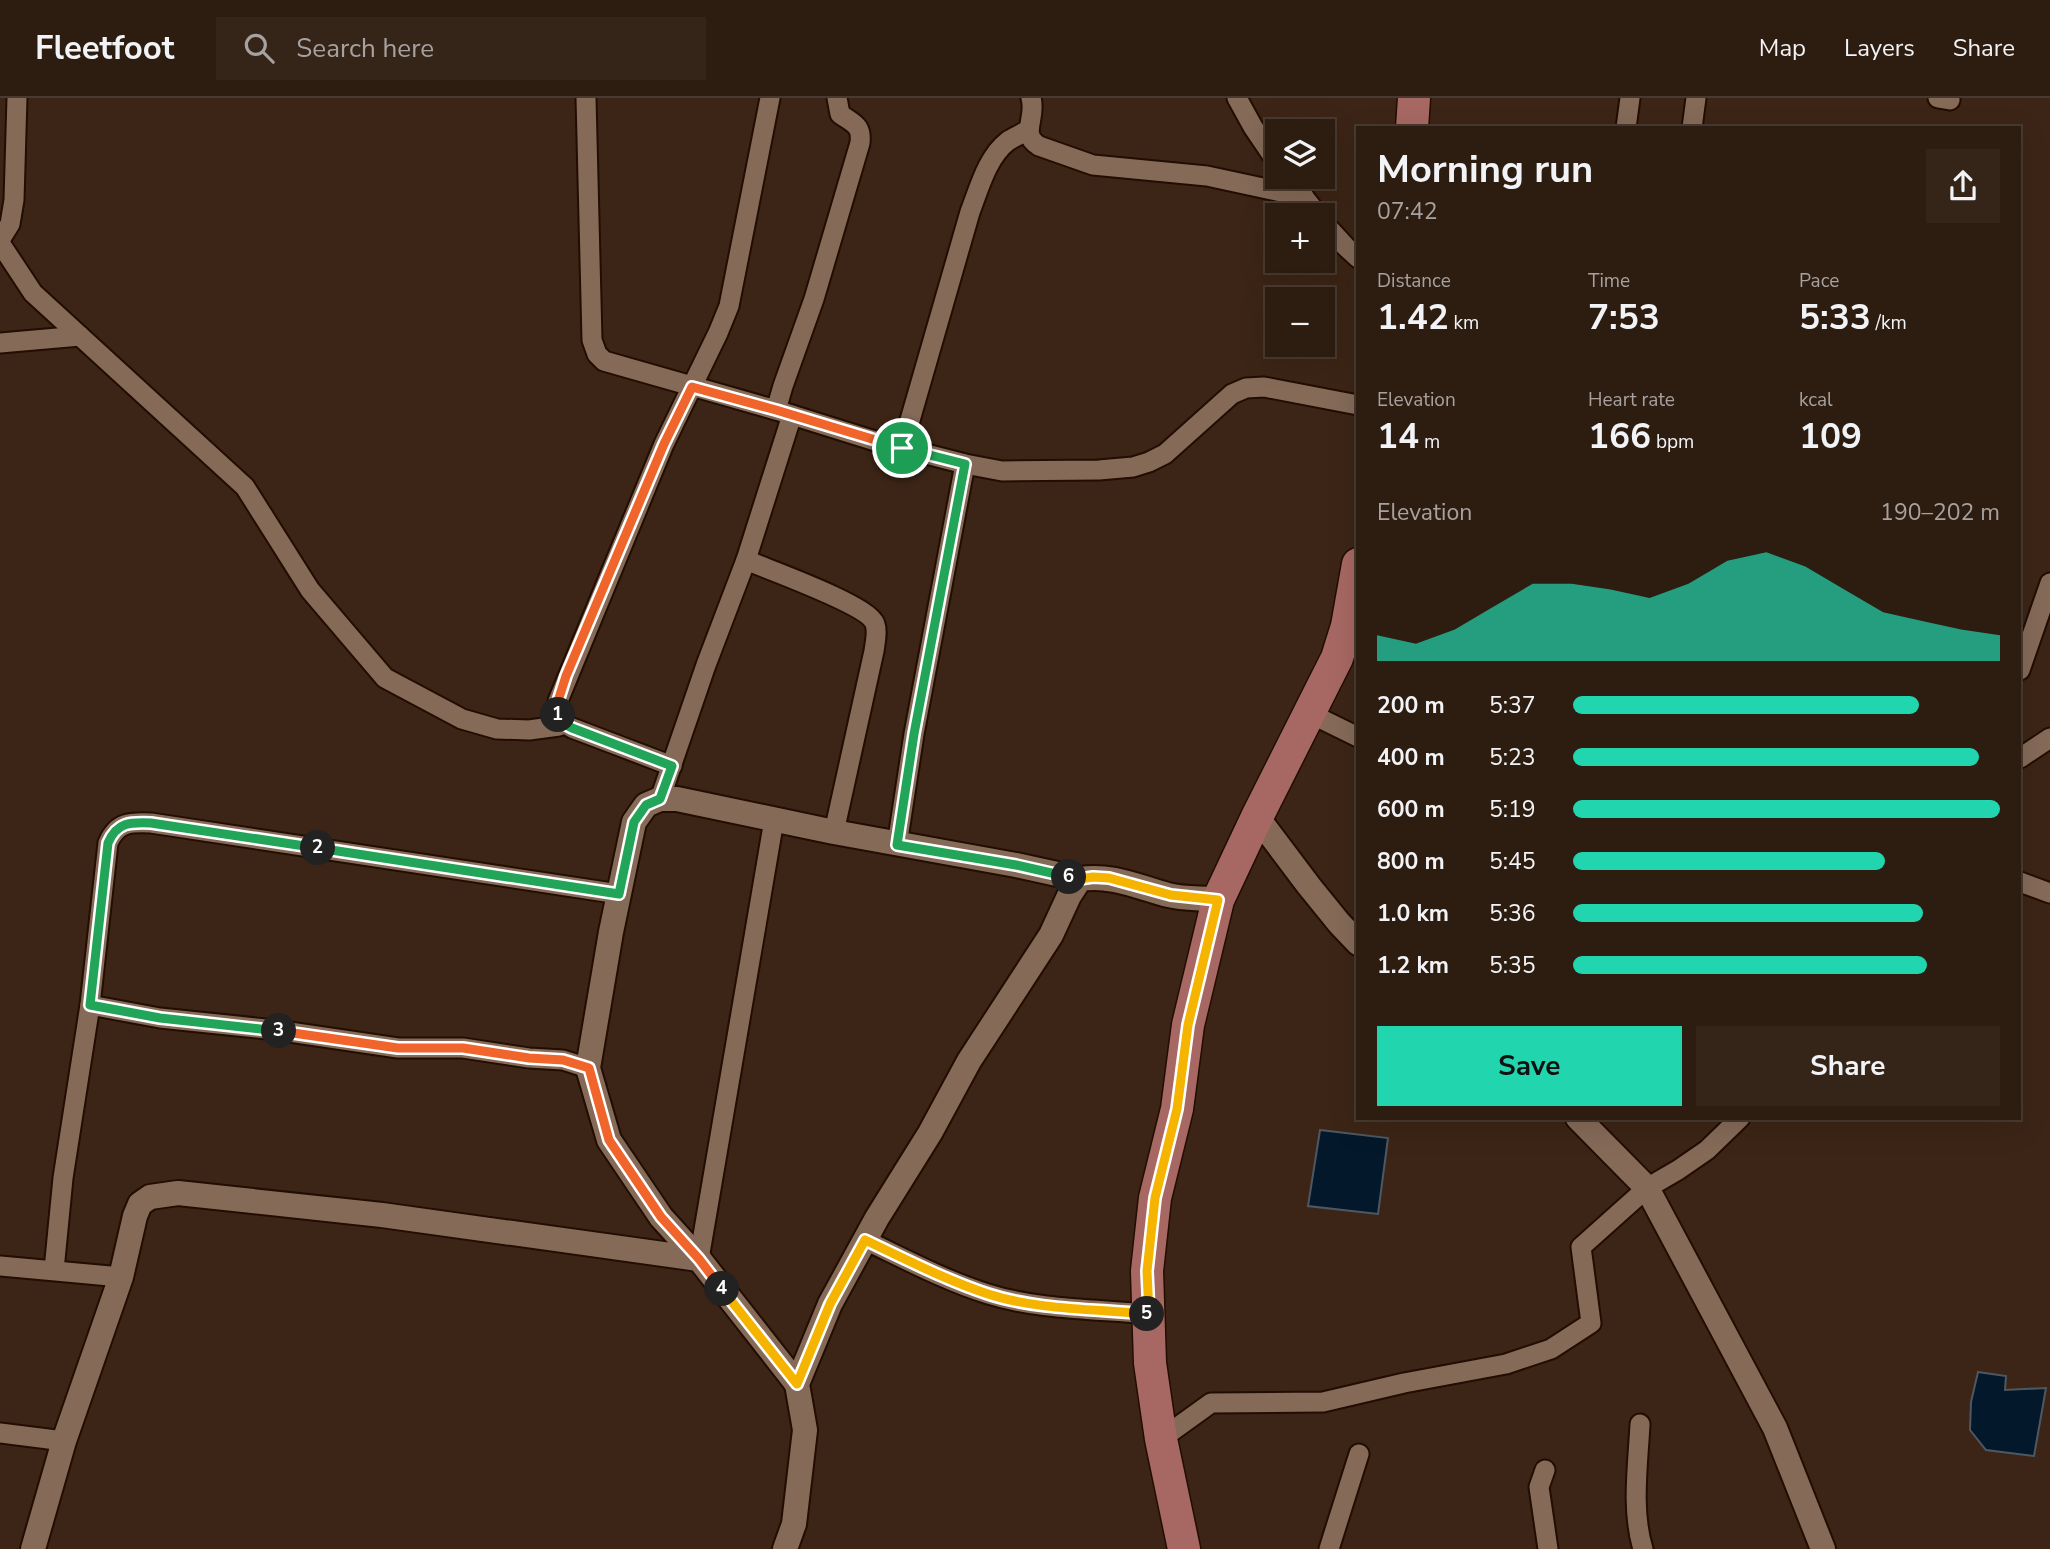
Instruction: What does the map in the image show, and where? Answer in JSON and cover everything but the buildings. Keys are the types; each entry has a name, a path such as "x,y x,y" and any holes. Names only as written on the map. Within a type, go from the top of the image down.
{"main road":[{"path":"1412,126 1414,98"},
{"path":"1184,1549 1161,1439 1150,1363 1147,1271 1155,1198 1177,1109 1188,1025 1218,900 1337,658 1348,626 1356,583"}],"street":[{"path":"17,98 14,200 10,224 0,242 33,293 245,487 310,590 385,678 462,719 497,729 529,730 559,726 561,722"},
{"path":"586,98 592,340 597,354 604,361 902,448 1002,471 1133,467 1165,454 1232,394 1247,388 1264,387 1356,405"},
{"path":"672,766 561,722 557,714 558,701 566,676 664,444 729,306 770,98"},
{"path":"660,799 746,560 814,299 860,144 861,131 841,114 836,98"},
{"path":"1031,98 1034,107 1028,130 1032,142 1039,146 1093,165 1207,176 1304,197"},
{"path":"1237,98 1265,145"},
{"path":"1626,126 1630,98"},
{"path":"1692,126 1696,98"},
{"path":"902,448 979,187 997,151 1008,141 1028,130"},
{"path":"1298,189 1309,203"},
{"path":"1335,235 1356,256"},
{"path":"0,343 80,336"},
{"path":"897,845 914,734 965,464"},
{"path":"746,560 844,600 867,613 875,622 874,651 834,832"},
{"path":"2021,667 2049,586"},
{"path":"1309,713 1356,736"},
{"path":"2021,757 2050,738"},
{"path":"785,1549 794,1524 805,1430 797,1384 699,1259 661,1217 609,1140 589,1068 611,932 634,822 646,805 660,799 677,799 897,845 1080,879 1109,878 1171,895 1218,900"},
{"path":"1257,817 1309,886 1356,941"},
{"path":"699,1259 774,820"},
{"path":"54,1270 63,1178 90,1005 108,843 113,832 121,826 133,822 151,823 619,894"},
{"path":"797,1384 830,1304 877,1218 930,1133 969,1061 1051,935 1080,879"},
{"path":"2021,882 2050,893"},
{"path":"90,1005 160,1018 276,1030 398,1048 463,1048 563,1060 589,1068"},
{"path":"1580,1120 1647,1188 1775,1428 1823,1549"},
{"path":"1161,1439 1211,1403 1323,1402 1404,1382 1506,1364 1551,1349 1591,1323 1581,1247 1647,1188 1707,1150 1738,1120"},
{"path":"33,1549 64,1441 121,1277 135,1216 140,1204 150,1197 178,1193 458,1224 699,1259"},
{"path":"865,1240 919,1266 989,1294 1032,1304 1149,1314"},
{"path":"0,1266 121,1277"},
{"path":"1640,1424 1638,1532 1643,1549"},
{"path":"0,1433 64,1441"},
{"path":"1329,1549 1359,1454"},
{"path":"1545,1469 1539,1487 1548,1549"}],"water":[{"path":"1320,1130 1388,1138 1378,1214 1308,1206"},
{"path":"1978,1372 2006,1376 2005,1390 2046,1388 2034,1456 1986,1450 1970,1430 1971,1402"}],"route":[{"path":"692,387 902,448 965,464 914,734 897,845 1080,879 1109,878 1171,895 1218,900 1188,1025 1177,1109 1155,1198 1147,1271 1149,1314 1032,1304 989,1294 919,1266 865,1240 830,1304 797,1384 641,1189 609,1140 589,1068 563,1060 463,1048 398,1048 276,1030 160,1018 90,1005 108,843 113,832 133,822 619,894 634,822 646,805 660,799 672,766 561,722 557,714 558,701 566,676 664,444 692,387"}]}
